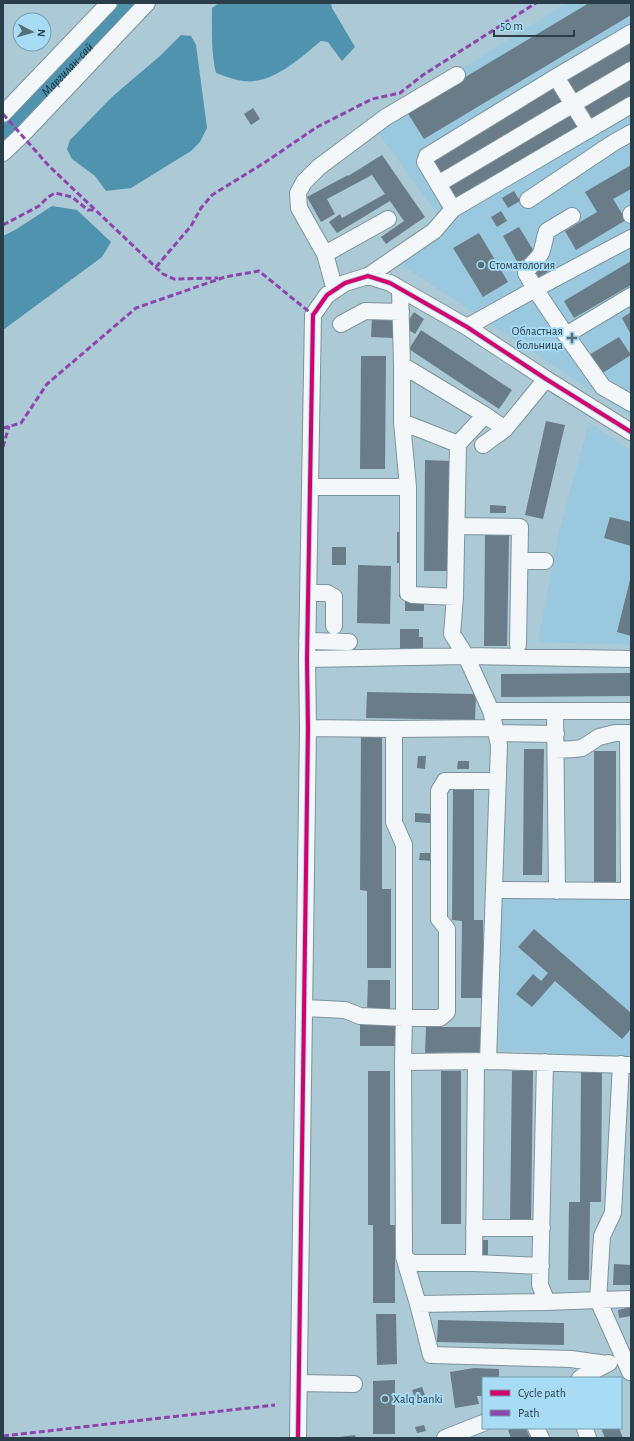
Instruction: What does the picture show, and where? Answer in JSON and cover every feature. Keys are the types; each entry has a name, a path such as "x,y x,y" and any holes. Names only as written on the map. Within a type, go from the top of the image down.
{"street":[{"path":"3,114 109,3"},
{"path":"3,153 148,3"},
{"path":"453,210 425,162 427,156 631,33"},
{"path":"438,184 631,70"},
{"path":"335,290 324,254 299,208 298,193 304,182 320,167 386,117 457,75"},
{"path":"556,77 589,130"},
{"path":"298,1438 308,728 307,642 313,315 327,295 345,283 368,276 434,231 453,210 631,105"},
{"path":"528,200 613,143 631,133"},
{"path":"572,216 547,231 543,240 542,252 529,266 526,273 566,335 603,387 630,401"},
{"path":"324,254 388,219"},
{"path":"467,327 631,238"},
{"path":"368,276 390,283 467,327 631,432"},
{"path":"400,289 402,422 408,487 408,593 413,595 455,597"},
{"path":"566,335 631,296"},
{"path":"341,324 365,311 401,312"},
{"path":"402,365 485,415 505,429"},
{"path":"483,445 505,429 546,379"},
{"path":"474,1263 474,1228 482,1061 494,890 499,744 491,711 466,656 452,634 455,597 458,444 485,415"},
{"path":"402,422 458,444"},
{"path":"311,486 408,487"},
{"path":"457,526 520,527 518,645"},
{"path":"520,561 545,561"},
{"path":"308,592 327,593 334,597 334,626"},
{"path":"307,642 349,642"},
{"path":"307,659 466,656 631,659"},
{"path":"491,711 631,711"},
{"path":"555,711 557,891"},
{"path":"308,728 495,730 556,734"},
{"path":"394,729 394,822 404,845 404,1256 431,1355 571,1359 629,1367"},
{"path":"494,890 630,892 630,733 615,733 600,737 582,748 556,750"},
{"path":"304,1008 345,1010 360,1016 404,1018 440,1018 447,1012 447,929 439,919 439,791 445,781 497,781"},
{"path":"403,1062 482,1061 626,1064 613,1213 602,1236 598,1300 629,1367"},
{"path":"545,1062 540,1285 548,1302"},
{"path":"474,1228 542,1228"},
{"path":"404,1256 412,1263 474,1263 541,1266"},
{"path":"418,1304 631,1299"},
{"path":"582,1377 607,1364"},
{"path":"299,1383 354,1384"},
{"path":"445,1438 482,1423"}],"shaded area":[{"path":"219,3 331,3 332,8 355,47 342,61 328,42 321,41 295,62 275,75 254,81 236,80 216,73 214,65 212,8"},
{"path":"566,3 631,3 631,417 394,260 448,229 369,120 459,71"},
{"path":"181,35 191,36 196,45 207,128 200,142 191,151 131,188 106,191 95,176 72,159 67,149 70,140 113,96 160,56"},
{"path":"52,206 77,210 111,242 102,257 3,330 3,236"},
{"path":"589,422 631,451 631,645 538,642 558,536"},
{"path":"499,895 631,899 631,1057 500,1050"}],"building":[{"path":"589,3 631,3 631,15 424,139 407,112"},
{"path":"631,40 631,62 572,97 562,81"},
{"path":"631,74 631,96 587,122 578,106"},
{"path":"555,85 565,102 439,175 430,159"},
{"path":"253,108 260,119 251,125 244,114"},
{"path":"570,111 579,128 454,201 444,185"},
{"path":"382,155 425,217 386,244 381,237 404,221 390,201 337,233 329,222 340,214 342,218 385,194 372,175 327,199 335,214 321,222 307,197 348,176"},
{"path":"631,165 631,189 613,199 626,220 576,250 565,231 597,212 585,192"},
{"path":"514,191 520,201 508,208 502,198"},
{"path":"501,211 507,221 497,227 491,217"},
{"path":"519,227 535,253 518,263 503,236"},
{"name":"Стоматология","path":"479,233 508,282 483,297 453,248"},
{"path":"631,261 631,285 574,318 564,301"},
{"path":"546,263 550,270 538,278 533,270"},
{"path":"414,312 424,319 415,334 404,327"},
{"path":"631,312 631,335 622,318"},
{"path":"372,317 394,317 394,338 371,337"},
{"path":"421,330 512,390 499,409 409,349"},
{"path":"619,337 631,355 601,374 589,355"},
{"path":"361,356 386,356 385,469 360,469"},
{"path":"546,421 565,425 543,519 525,515"},
{"path":"425,460 451,461 449,571 424,571"},
{"path":"490,505 506,506 506,513 490,513"},
{"path":"610,517 631,522 631,546 604,538"},
{"path":"397,532 407,533 406,597 399,597"},
{"path":"485,535 509,535 507,646 484,646"},
{"path":"332,547 346,547 346,565 332,565"},
{"path":"358,565 391,566 390,624 357,623"},
{"path":"631,580 631,636 617,632"},
{"path":"405,599 424,600 424,611 405,611"},
{"path":"400,629 419,629 419,637 423,637 423,652 400,652"},
{"path":"631,673 631,696 501,697 501,674"},
{"path":"367,692 476,694 475,720 366,718"},
{"path":"361,735 382,735 382,889 391,889 391,968 367,968 367,891 360,890"},
{"path":"524,749 544,749 542,875 523,875"},
{"path":"594,751 616,751 616,883 594,883"},
{"path":"418,756 426,756 425,769 417,768"},
{"path":"458,761 469,761 469,769 457,769"},
{"path":"453,788 474,789 474,920 483,920 483,998 461,998 462,921 452,920"},
{"path":"415,813 431,814 430,823 415,822"},
{"path":"420,853 432,853 432,861 419,860"},
{"path":"534,929 631,1013 631,1029 622,1039 555,981 532,1007 516,994 533,974 541,981 548,973 518,947"},
{"path":"368,980 390,980 390,1011 367,1011"},
{"path":"360,1025 398,1025 398,1046 360,1046"},
{"path":"426,1027 481,1027 480,1052 425,1053"},
{"path":"368,1071 390,1071 390,1225 395,1225 395,1303 373,1303 373,1225 368,1225"},
{"path":"441,1071 461,1071 461,1224 441,1224"},
{"path":"512,1071 533,1071 531,1225 510,1224"},
{"path":"581,1072 602,1072 601,1202 590,1202 589,1280 568,1280 569,1202 580,1202"},
{"path":"478,1240 488,1240 488,1255 478,1255"},
{"path":"614,1264 631,1265 631,1285 613,1285"},
{"path":"631,1307 631,1316 619,1318 618,1310"},
{"path":"376,1314 396,1314 397,1364 377,1365"},
{"path":"438,1320 564,1323 564,1345 437,1342"},
{"path":"474,1368 499,1369 499,1377 482,1377 482,1396 477,1396 479,1404 455,1408 450,1372"},
{"path":"395,1380 395,1434 373,1434 373,1381"},
{"path":"422,1387 427,1401 417,1404 412,1390"},
{"path":"424,1425 426,1431 417,1433 415,1427"},
{"path":"526,1429 530,1438 511,1438 508,1430"},
{"path":"601,1429 619,1429 623,1438 605,1438"},
{"path":"355,1435 356,1438 340,1438 340,1437"}],"waterway":[{"name":"Маргилан-сай","path":"3,137 131,3"}],"marked path":[{"path":"156,267 191,226 201,208 212,195 264,163 317,127 372,99 400,93 423,75 536,3"},
{"path":"3,114 49,166 163,274 174,279 218,278"},
{"path":"3,225 39,206 48,197 55,193 72,197 88,210 96,210"},
{"path":"3,428 21,423 47,384 136,308 225,277 259,271 313,315"},
{"path":"3,447 9,426"},
{"path":"3,1436 275,1405"}],"cycle path":[{"path":"298,1438 308,728 307,659 313,315 327,295 345,283 368,276 390,283 467,327 631,432"}],"place":[{"name":"Стоматология","path":"481,265"},
{"name":"Областная больница","path":"572,338"},
{"name":"Xalq banki","path":"385,1399"}]}
